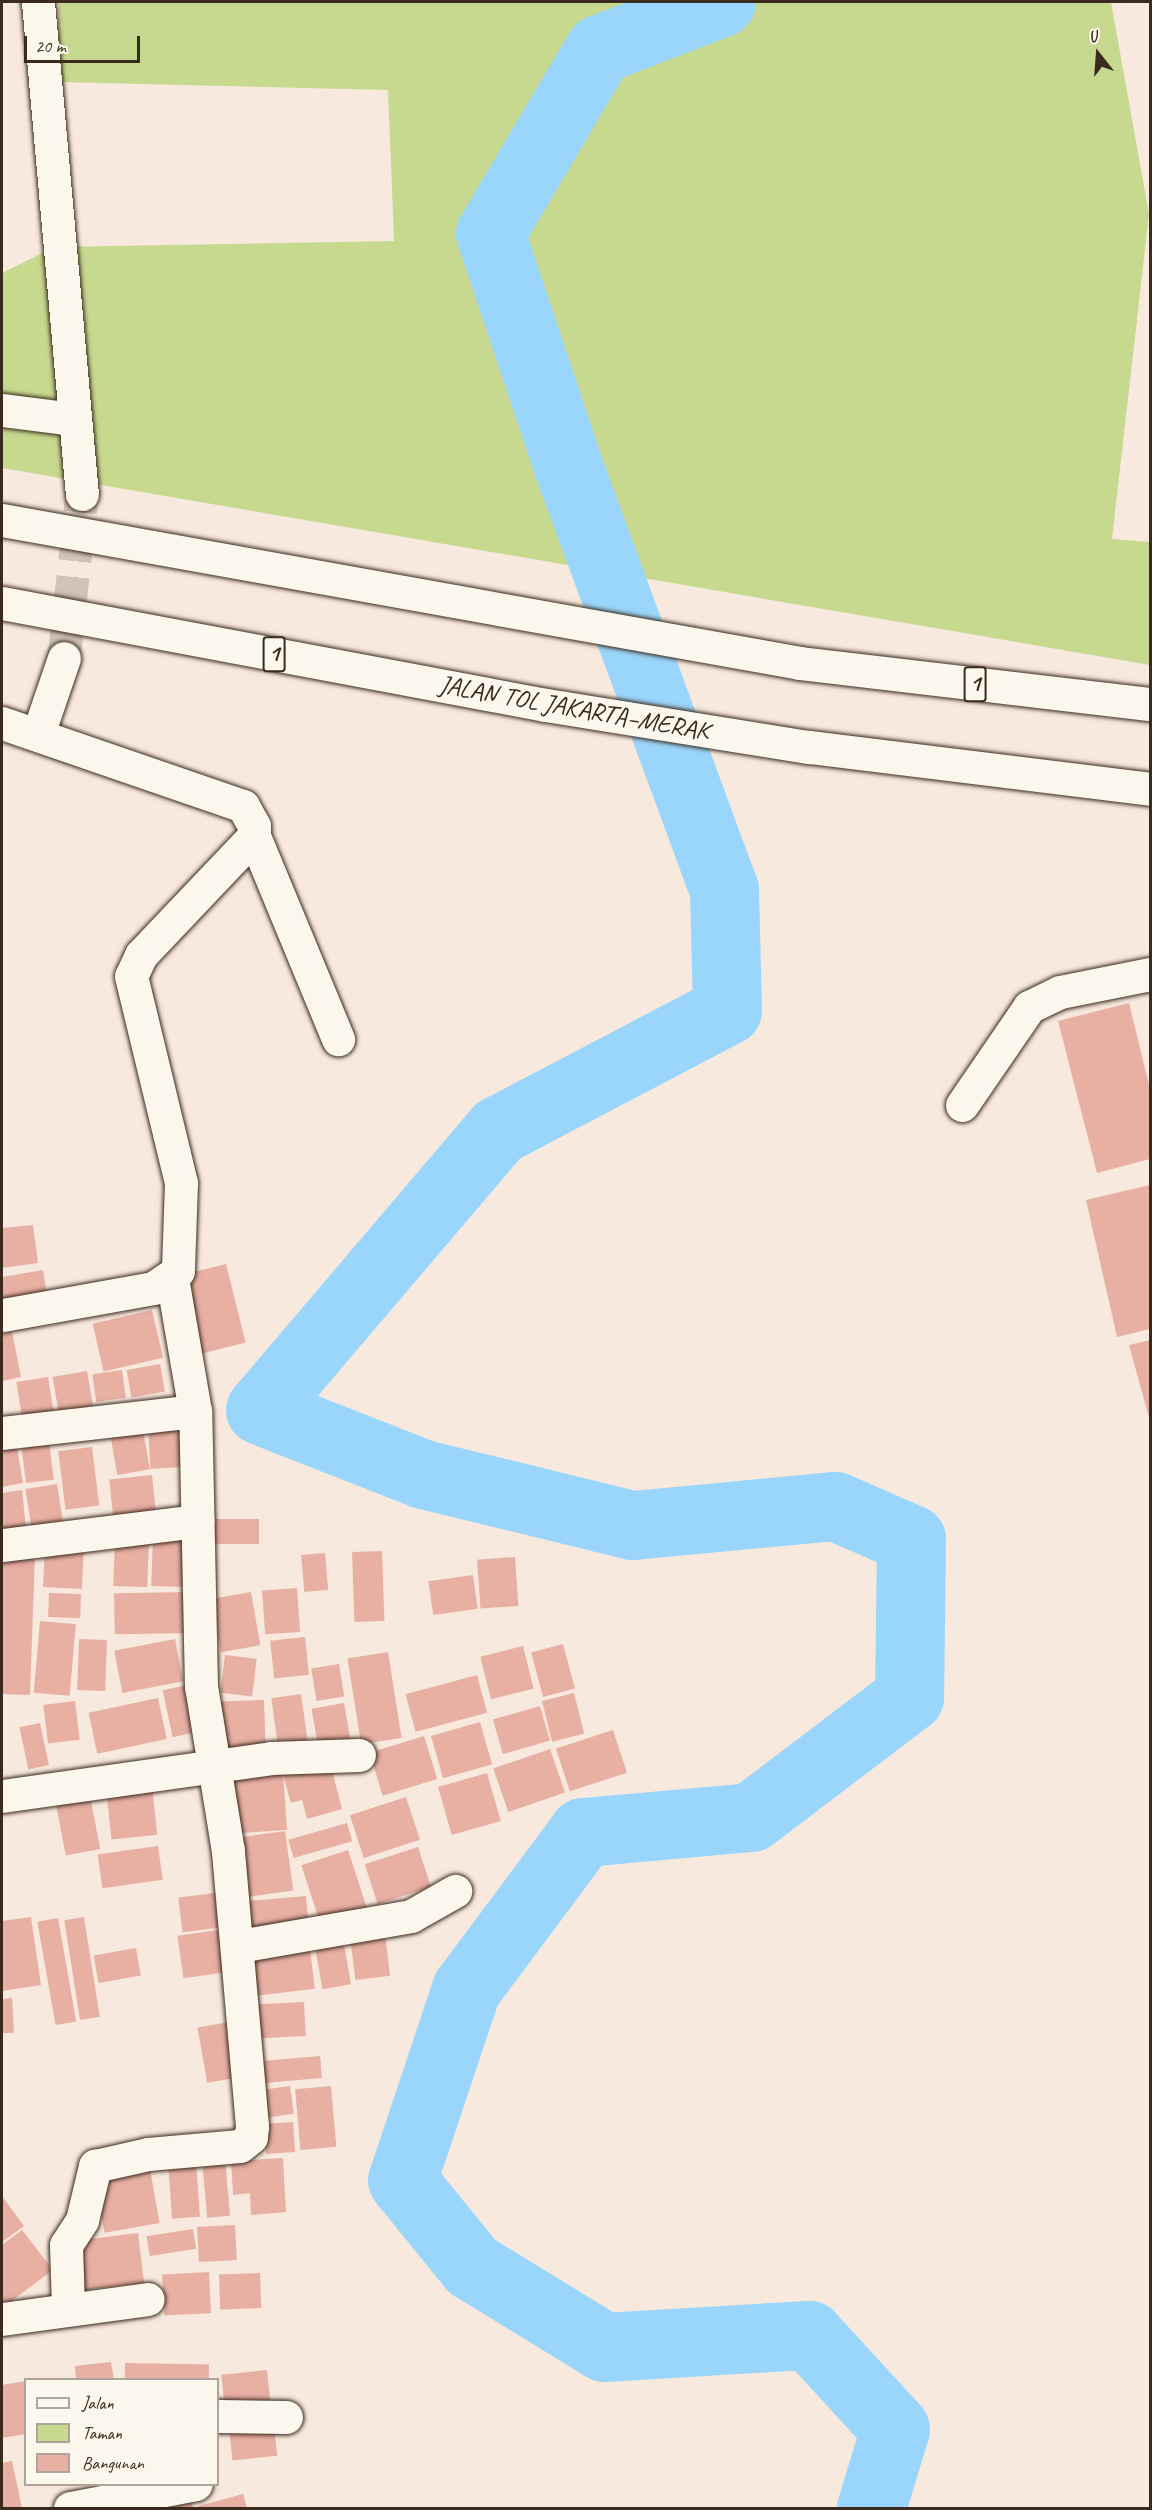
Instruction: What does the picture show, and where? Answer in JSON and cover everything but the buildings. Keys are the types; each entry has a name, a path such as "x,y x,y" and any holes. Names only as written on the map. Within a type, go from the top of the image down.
{"main road":[{"path":"38,2 73,420 82,494"},
{"path":"2,410 73,420"},
{"name":"1","path":"2,520 536,618 800,663 1150,704"},
{"name":"JALAN TOL JAKARTA–MERAK","path":"2,603 546,705 808,747 1150,789"},
{"path":"39,731 64,658"},
{"path":"2,723 39,731 243,806 338,1039"},
{"path":"2,1315 154,1288 172,1278 180,1265 181,1183 131,976 141,954 254,836"},
{"path":"962,1105 1029,1007 1060,992 1150,974"},
{"path":"68,2306 66,2245 82,2220 95,2166 148,2154 230,2149 251,2137 239,1946 201,1688 195,1411 172,1278"},
{"path":"2,1433 195,1411"},
{"path":"2,1545 198,1521"},
{"path":"2,1796 214,1764 359,1755"},
{"path":"239,1946 411,1916 455,1891"},
{"path":"2,2319 68,2306 148,2299"},
{"path":"219,2416 286,2417"},
{"path":"70,2508 186,2486"}],"green space":[{"path":"59,2 1111,2 1149,214 1112,539 1150,542 1150,665 2,468 2,273 55,247 394,241 388,90 57,82"}],"waterway":[{"path":"721,2 599,49 490,233 568,466 724,889 727,1010 498,1130 260,1410 423,1474 633,1525 835,1506 911,1539 909,1697 751,1817 583,1832 466,1989 402,2180 472,2266 604,2347 809,2335 895,2429 871,2508"}],"tunnel":[{"path":"64,658 82,494"}]}
